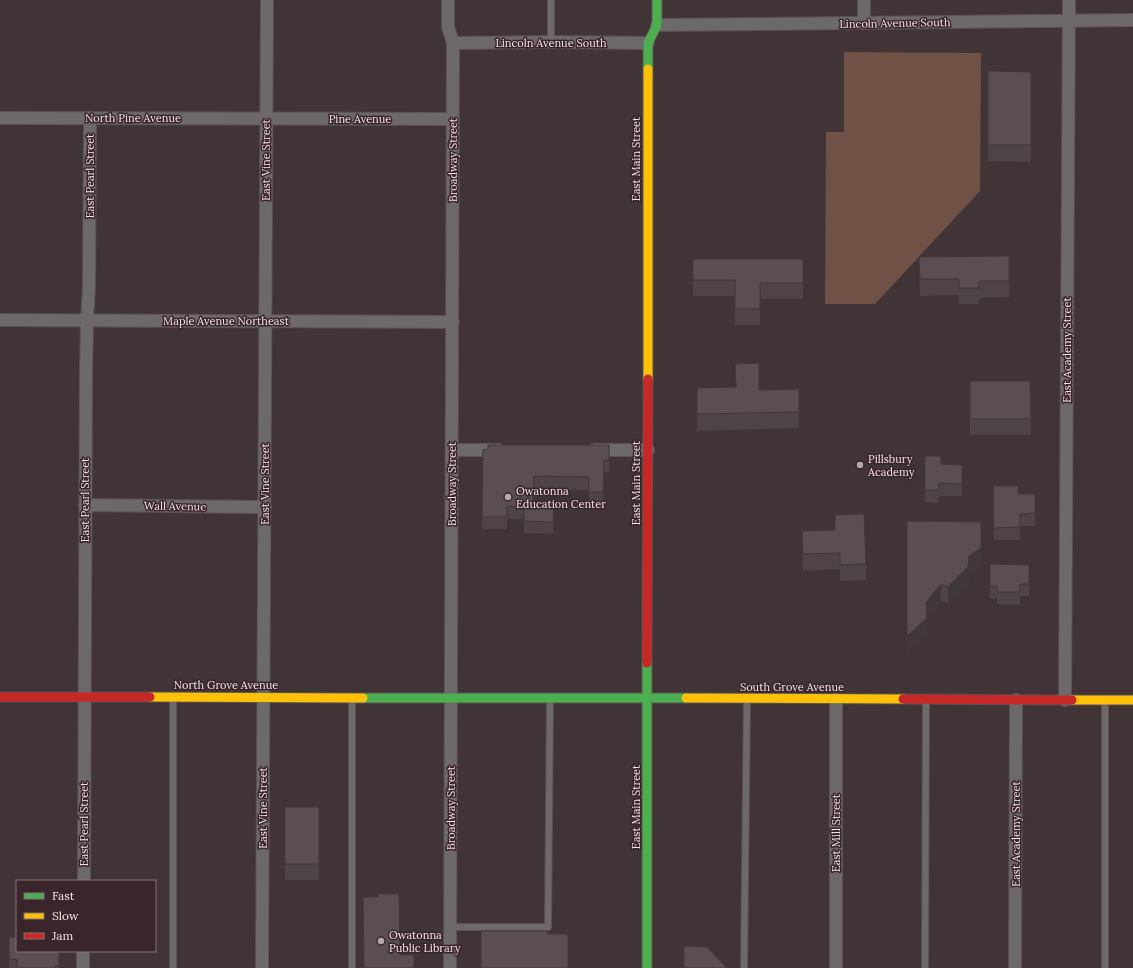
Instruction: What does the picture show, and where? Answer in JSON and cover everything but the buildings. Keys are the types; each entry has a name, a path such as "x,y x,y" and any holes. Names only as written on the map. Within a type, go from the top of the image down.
{"street":[{"name":"East Vine Street","path":"262,968 267,0"},
{"name":"Broadway Street","path":"448,0 448,27 453,43 450,968"},
{"name":"East Main Street","path":"647,968 648,43 657,25 657,0"},
{"path":"864,0 864,23"},
{"name":"East Academy Street","path":"1065,700 1069,0"},
{"name":"Lincoln Avenue South","path":"657,25 1133,20"},
{"name":"Lincoln Avenue South","path":"453,43 648,43"},
{"name":"North Pine Avenue","path":"0,118 267,118"},
{"name":"East Pearl Street","path":"84,880 85,505 90,118"},
{"name":"Pine Avenue","path":"267,118 453,119"},
{"name":"Maple Avenue Northeast","path":"0,320 453,322"},
{"path":"452,450 507,450"},
{"path":"584,450 648,450"},
{"name":"Wall Avenue","path":"85,505 265,507"},
{"name":"North Grove Avenue","path":"0,697 452,698"},
{"name":"South Grove Avenue","path":"452,698 1133,700"},
{"name":"East Mill Street","path":"836,699 836,968"},
{"name":"East Academy Street","path":"1015,968 1016,700"},
{"path":"83,952 83,968"}],"lane":[{"path":"551,0 551,42"},
{"path":"173,697 173,968"},
{"path":"352,697 352,968"},
{"path":"451,927 548,927 550,698"},
{"path":"744,968 747,698"},
{"path":"925,968 926,699"},
{"path":"1105,700 1105,968"}],"shaded area":[{"path":"844,52 981,53 980,191 875,304 825,304 826,132 844,132"}],"traffic: fast":[{"path":"648,69 648,43 657,25 657,0"},
{"path":"647,663 647,968"},
{"path":"363,698 686,698"}],"traffic: slow":[{"path":"648,69 648,379"},
{"path":"150,697 363,698"},
{"path":"686,698 903,699"},
{"path":"1072,700 1133,700"}],"traffic: jam":[{"path":"647,663 648,379"},
{"path":"0,697 150,697"},
{"path":"903,699 1072,700"}],"place":[{"name":"Pillsbury Academy","path":"860,465"},
{"name":"Owatonna Education Center","path":"508,497"},
{"name":"Owatonna Public Library","path":"381,941"}]}
